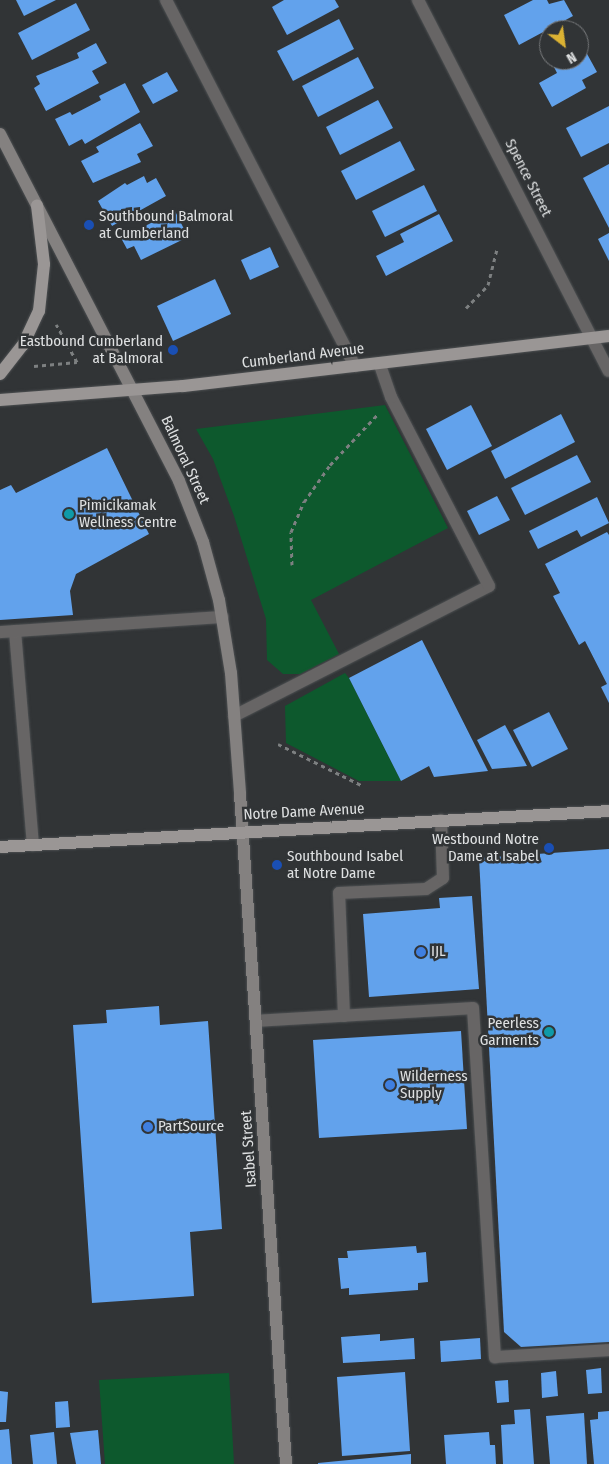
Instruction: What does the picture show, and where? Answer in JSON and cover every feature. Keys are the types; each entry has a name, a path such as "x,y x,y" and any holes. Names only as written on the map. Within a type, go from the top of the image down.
{"main road":[{"name":"Balmoral Street","path":"0,134 133,391 195,518 211,567 222,616 234,716 243,831"},
{"path":"0,374 31,331 42,294 44,264 37,205"},
{"name":"Cumberland Avenue","path":"0,400 133,391 609,336"},
{"name":"Notre Dame Avenue","path":"0,847 243,831 609,811"},
{"name":"Isabel Street","path":"243,831 286,1464"}],"street":[{"path":"166,0 354,366"},
{"name":"Spence Street","path":"418,0 609,371"},
{"path":"234,716 490,586 391,397 379,363"},
{"path":"0,632 222,616"},
{"path":"15,631 33,845"},
{"path":"344,1016 339,893 426,889 443,878 441,820"},
{"path":"256,1021 473,1008 495,1357 609,1350"}],"path":[{"path":"466,308 488,285 498,250"},
{"path":"26,367 77,362 53,319"},
{"path":"292,565 291,532 304,502 330,465 391,397"},
{"path":"278,744 361,785"}],"green space":[{"path":"385,405 448,528 311,600 339,654 300,674 283,674 267,660 266,619 234,516 213,459 196,429"},
{"path":"345,673 401,781 359,781 286,743 285,706"},
{"path":"229,1373 234,1464 105,1464 99,1380"}],"building":[{"path":"16,0 56,0 24,16"},
{"path":"284,0 335,0 339,7 287,35 272,7"},
{"path":"533,0 547,0 549,4 564,0 573,16 566,20 539,20 539,34 519,45 504,15"},
{"path":"76,3 90,30 32,60 18,33"},
{"path":"339,19 354,49 293,81 277,51"},
{"path":"96,43 107,63 92,71 99,83 46,111 34,88 40,84 36,76 79,58 77,53"},
{"path":"358,57 374,88 318,117 302,86"},
{"path":"589,57 597,72 582,80 586,88 552,107 539,83 557,73 556,70 589,70"},
{"path":"167,72 178,91 153,104 142,85"},
{"path":"125,83 140,112 85,144 82,139 69,146 55,119 70,112 72,115 101,100 99,96"},
{"path":"378,100 393,128 340,155 326,127"},
{"path":"609,106 609,143 581,157 566,128"},
{"path":"140,123 153,146 137,154 141,162 93,183 81,161 99,152 96,147"},
{"path":"400,141 415,170 356,200 341,171"},
{"path":"609,164 609,228 583,178"},
{"path":"144,176 147,183 156,178 166,196 112,226 98,201 125,183 127,185"},
{"path":"424,185 437,211 385,237 372,211"},
{"path":"175,211 188,237 141,260 134,246 127,249 121,238"},
{"path":"439,214 453,241 386,276 376,256 404,242 400,234"},
{"path":"609,233 609,261 598,239"},
{"path":"270,247 279,267 250,280 241,260"},
{"path":"215,279 231,314 173,341 157,306"},
{"path":"471,405 492,446 447,470 426,429"},
{"path":"561,414 575,442 505,479 491,451"},
{"name":"Pimicikamak Wellness Centre","path":"107,448 149,534 76,574 70,591 73,615 0,620 0,490 11,485 16,493"},
{"path":"577,455 591,482 525,515 511,488"},
{"path":"497,496 510,520 479,535 467,511"},
{"path":"597,497 609,523 581,537 577,530 538,549 529,531"},
{"path":"607,532 609,535 609,703 601,687 607,684 585,641 579,645 553,596 560,593 545,564"},
{"path":"422,640 488,771 434,777 429,766 401,781 349,678"},
{"path":"549,712 568,749 532,767 513,730"},
{"path":"505,725 527,766 492,769 477,740"},
{"name":"Peerless Garments","path":"609,849 609,1342 521,1347 504,1332 479,858"},
{"name":"IJL","path":"472,896 479,989 369,997 363,914 440,908 439,898"},
{"name":"PartSource","path":"159,1006 160,1025 208,1021 222,1229 190,1232 194,1296 92,1303 73,1025 107,1023 106,1010"},
{"name":"Wilderness Supply","path":"461,1031 467,1129 319,1138 313,1040"},
{"path":"416,1246 417,1253 426,1252 428,1282 418,1283 418,1290 349,1295 349,1288 341,1289 338,1258 348,1258 347,1251"},
{"path":"380,1334 380,1341 414,1338 415,1359 343,1363 341,1337"},
{"path":"480,1338 481,1359 441,1362 440,1341"},
{"path":"601,1368 602,1393 588,1394 586,1370"},
{"path":"556,1371 558,1396 542,1398 541,1373"},
{"path":"405,1372 410,1451 342,1456 337,1377"},
{"path":"508,1380 509,1402 497,1403 495,1381"},
{"path":"0,1391 8,1392 6,1422 0,1422"},
{"path":"68,1401 70,1427 56,1428 55,1402"},
{"path":"530,1409 534,1464 503,1464 501,1425 515,1424 514,1410"},
{"path":"609,1411 609,1464 594,1464 590,1420 598,1419 598,1412"},
{"path":"584,1413 587,1464 550,1464 546,1416"},
{"path":"9,1429 12,1464 0,1464 0,1430"},
{"path":"98,1430 101,1464 76,1464 70,1433"},
{"path":"54,1432 57,1464 33,1464 30,1435"},
{"path":"489,1432 490,1445 495,1445 496,1464 446,1464 444,1435"},
{"path":"411,1454 411,1464 318,1464 318,1463"}],"place":[{"name":"Southbound Balmoral at Cumberland","path":"89,225"},
{"name":"Eastbound Cumberland at Balmoral","path":"173,350"},
{"name":"Pimicikamak Wellness Centre","path":"69,514"},
{"name":"Westbound Notre Dame at Isabel","path":"549,848"},
{"name":"Southbound Isabel at Notre Dame","path":"277,865"},
{"name":"IJL","path":"421,952"},
{"name":"Peerless Garments","path":"549,1032"},
{"name":"Wilderness Supply","path":"390,1085"},
{"name":"PartSource","path":"148,1127"}]}
